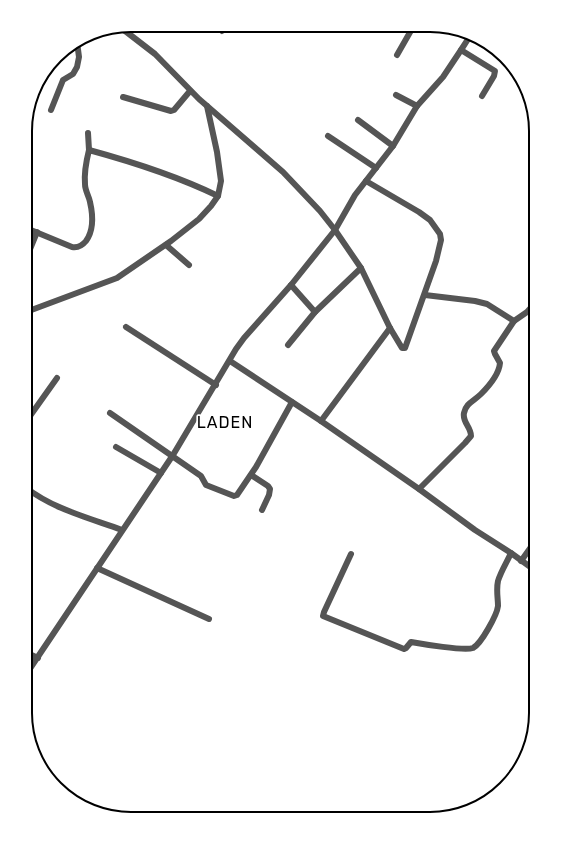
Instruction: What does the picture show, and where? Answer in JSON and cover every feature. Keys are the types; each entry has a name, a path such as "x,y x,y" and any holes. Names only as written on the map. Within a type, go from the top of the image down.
{"street":[{"path":"128,32 155,54 190,91 283,172 308,198 335,230 361,268 390,328 402,348 405,348 436,262 441,240 440,234 430,220 420,212 366,181"},
{"path":"397,55 410,32"},
{"path":"32,666 96,568 173,455 216,386 236,349 291,285 335,230 355,195 392,146 417,106 439,82 468,40"},
{"path":"51,110 63,80 73,74 77,67 79,57 78,48"},
{"path":"462,50 495,71 494,76 482,96"},
{"path":"123,97 171,111 174,110 190,91"},
{"path":"396,95 417,106"},
{"path":"32,310 117,278 166,245 199,219 211,206 218,196 221,181 218,152 207,106"},
{"path":"358,120 392,146"},
{"path":"32,230 75,247 84,244 87,239 93,217 85,187 84,174 89,150 88,133"},
{"path":"328,136 376,168"},
{"path":"89,150 165,174 201,187 218,196"},
{"path":"32,244 37,232"},
{"path":"166,245 189,265"},
{"path":"288,345 315,312 361,268"},
{"path":"291,285 315,312"},
{"path":"425,295 475,301 487,304 514,321"},
{"path":"419,489 466,443 470,436 470,431 463,418 465,409 470,402 481,394 498,370 500,363 494,351 514,321 529,310"},
{"path":"126,327 216,386"},
{"path":"321,421 390,328"},
{"path":"230,361 321,421 475,530 529,566"},
{"path":"32,414 57,378"},
{"path":"110,413 173,455 201,476 206,485 233,496 238,495 251,476 292,402"},
{"path":"116,447 161,473"},
{"path":"251,476 268,486 270,489 269,495 262,510"},
{"path":"32,493 52,504 122,530"},
{"path":"522,561 529,550"},
{"path":"351,554 323,616 402,648 406,648 411,642 434,646 470,648 478,644 493,620 498,606 497,586 511,553"},
{"path":"96,568 209,618"},
{"path":"32,655 38,658"}],"district":[{"name":"LADEN","path":"225,422"}]}
